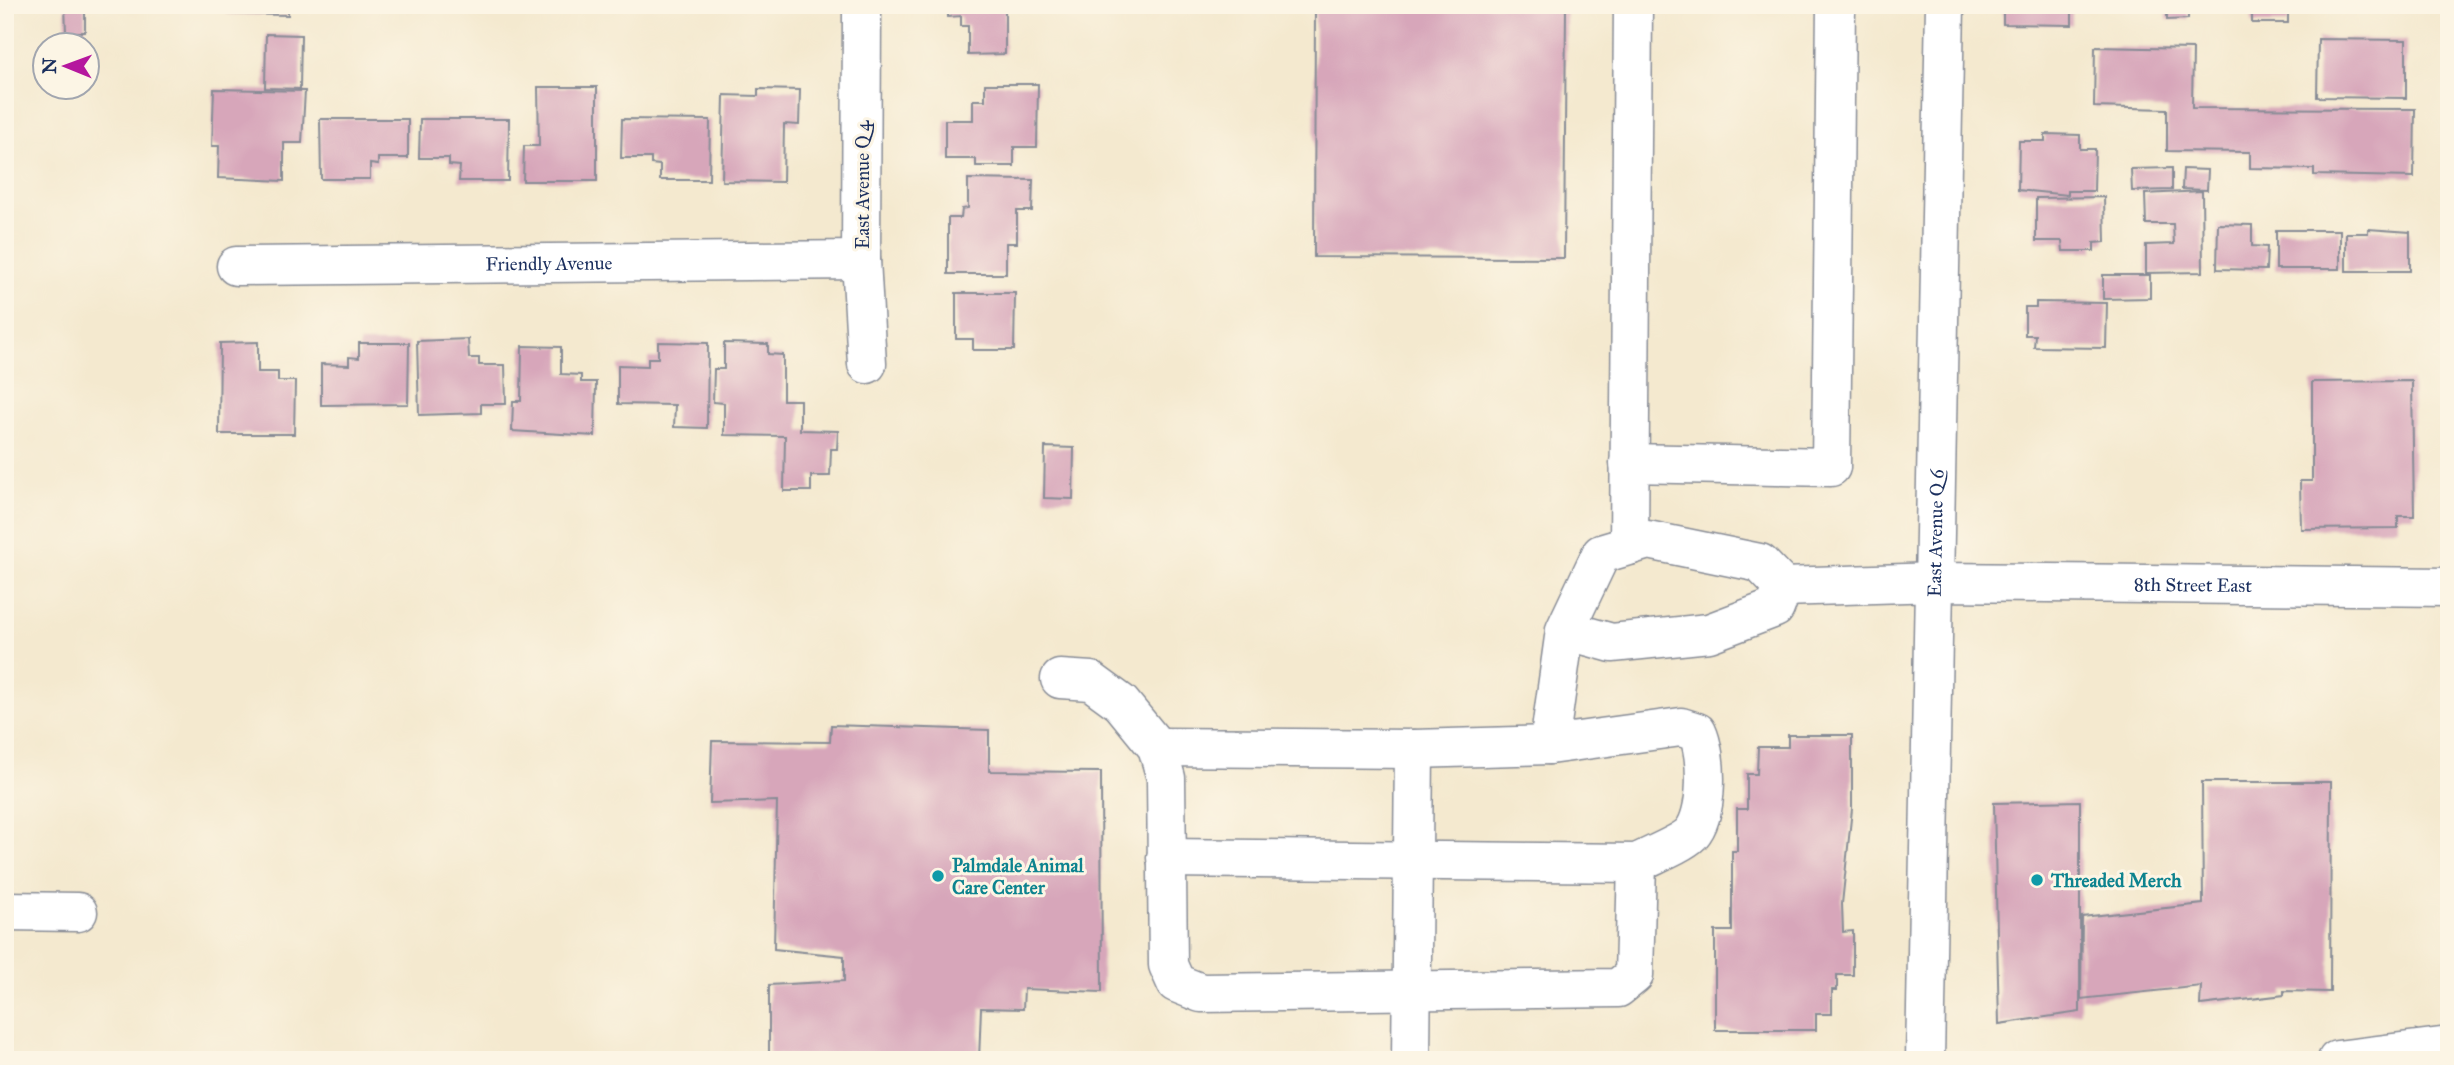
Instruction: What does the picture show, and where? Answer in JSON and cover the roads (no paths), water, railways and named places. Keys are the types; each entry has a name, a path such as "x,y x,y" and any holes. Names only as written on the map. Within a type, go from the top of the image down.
{"street":[{"name":"East Avenue Q 4","path":"862,5 861,260 867,364"},
{"path":"1629,546 1633,5"},
{"path":"1629,463 1831,467 1836,5"},
{"name":"East Avenue Q 6","path":"1925,1060 1945,5"},
{"name":"Friendly Avenue","path":"236,266 861,260"},
{"path":"1549,745 1565,630 1601,554 1647,540 1760,564 1783,587 1775,608 1710,633 1612,643 1565,630"},
{"name":"8th Street East","path":"1783,587 1936,582 2449,587"},
{"path":"1060,678 1091,681 1121,703 1157,747 1166,778 1168,965 1176,983 1201,993 1618,988 1634,975 1637,863"},
{"path":"1157,747 1414,749 1549,745 1681,727 1698,732 1704,747 1703,803 1691,834 1637,863 1167,858"},
{"path":"1411,1060 1414,749"},
{"path":"5,911 78,912"},
{"path":"2337,1060 2449,1046"}],"place":[{"name":"Palmdale Animal Care Center","path":"938,876"},
{"name":"Threaded Merch","path":"2037,880"}]}
